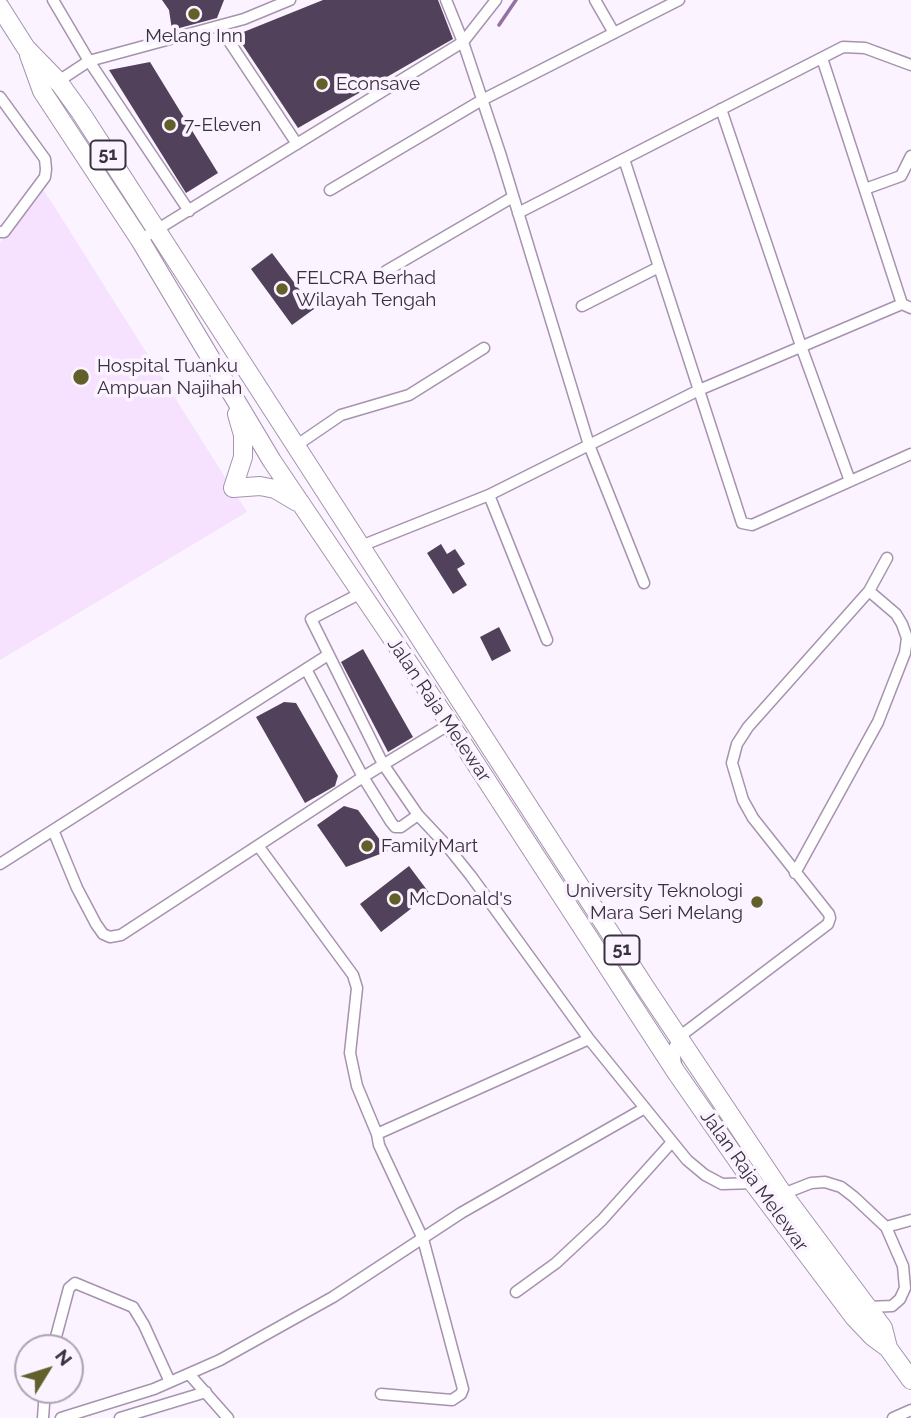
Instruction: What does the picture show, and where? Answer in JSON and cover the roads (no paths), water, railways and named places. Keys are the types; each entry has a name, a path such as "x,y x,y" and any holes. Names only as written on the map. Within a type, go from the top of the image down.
{"highway":[{"name":"Jalan Raja Melewar","path":"0,7 26,48 58,81 157,230 645,987 861,1312 873,1337 888,1348 911,1380"},
{"name":"Jalan Raja Melewar","path":"26,48 42,91 140,240 272,461 450,724 676,1072 754,1184 861,1312"},
{"path":"229,388 243,435 243,457 233,488 260,485 275,489 287,495 307,512"},
{"path":"628,999 644,1001 648,997 645,987"}],"street":[{"path":"53,0 89,61 189,211"},
{"path":"42,91 89,61 244,19 290,0"},
{"path":"446,0 482,100 589,444 644,583"},
{"path":"140,240 463,42 496,0"},
{"path":"595,0 614,33"},
{"path":"330,190 482,100 679,0"},
{"path":"219,26 297,144"},
{"path":"518,213 843,47 865,48 911,65"},
{"path":"361,546 489,495 699,390 802,346 907,306 865,190 822,58"},
{"path":"0,97 45,159 46,169 45,177 4,232 0,232"},
{"path":"721,109 850,481"},
{"path":"865,190 901,176 911,156"},
{"path":"624,159 742,523 752,525 911,454"},
{"path":"386,271 513,197"},
{"path":"582,306 659,267"},
{"path":"297,446 341,415 409,395 484,348"},
{"path":"489,495 547,640"},
{"path":"676,1072 674,1048 679,1037 828,924 829,914 753,818 743,800 732,763 737,744 748,727 869,591 887,558"},
{"path":"796,873 878,722 905,653 907,638 902,624 896,614 869,591"},
{"path":"361,593 311,619 383,764 418,815 471,876 589,1039 687,1160 705,1175 722,1184 754,1184 770,1174"},
{"path":"0,864 328,655"},
{"path":"306,668 363,777 395,827 401,827 418,815"},
{"path":"53,830 96,925 103,934 110,937 121,934 259,847 383,764 450,724"},
{"path":"259,847 353,975 357,988 350,1053 357,1086 379,1145 423,1239 463,1389 452,1401 381,1394"},
{"path":"644,1023 666,1035 679,1037"},
{"path":"377,1135 589,1039"},
{"path":"61,1418 154,1389 220,1360 333,1297 461,1213 645,1108"},
{"path":"516,1292 556,1263 603,1220 672,1142"},
{"path":"783,1194 811,1183 825,1182 841,1187 886,1227 903,1266 905,1288 900,1299 891,1306 861,1312"},
{"path":"886,1227 911,1220"},
{"path":"57,1334 69,1288 75,1283 133,1307 170,1382"},
{"path":"189,1374 228,1418"},
{"path":"120,1418 206,1392"},
{"path":"893,1418 911,1410"}],"waterway":[{"path":"499,25 516,0"}],"place":[{"name":"Melang Inn","path":"194,14"},
{"name":"Econsave","path":"322,84"},
{"name":"7-Eleven","path":"170,125"},
{"name":"FELCRA Berhad Wilayah Tengah","path":"282,289"},
{"name":"Hospital Tuanku Ampuan Najihah","path":"81,377"},
{"name":"FamilyMart","path":"367,846"},
{"name":"McDonald's","path":"395,899"},
{"name":"University Teknologi Mara Seri Melang","path":"757,902"}]}
